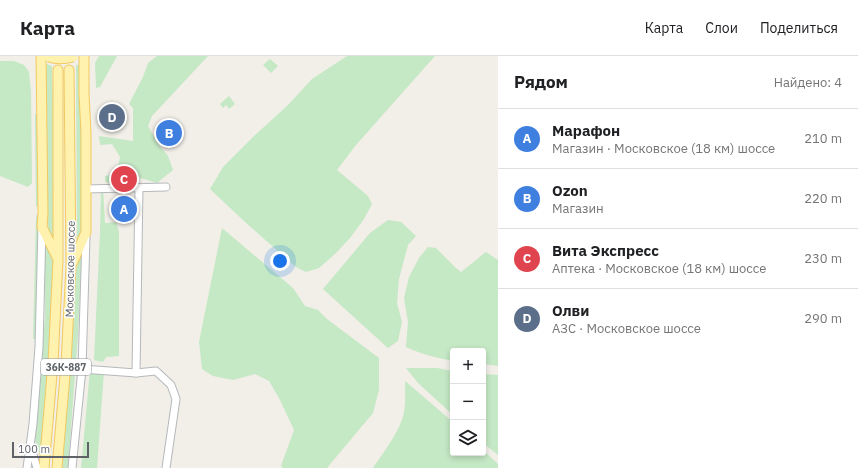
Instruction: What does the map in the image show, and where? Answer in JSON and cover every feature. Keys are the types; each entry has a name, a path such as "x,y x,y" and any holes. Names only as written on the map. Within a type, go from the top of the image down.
{"main road":[{"path":"58,260 42,227 46,56 56,59 74,57"},
{"path":"71,266 86,232 84,56"},
{"name":"Московское шоссе","path":"44,468 52,371 58,260 58,70"},
{"name":"Московское шоссе","path":"57,468 66,364 71,266 69,70"}],"street":[{"path":"86,189 166,187"},
{"path":"136,373 139,188"},
{"path":"27,468 33,424 39,347 42,227"},
{"path":"72,468 82,369 86,232"},
{"path":"82,369 136,373 156,371 171,385 176,399 166,468"},
{"path":"30,446 37,468"}],"green space":[{"path":"99,56 117,56 100,87 96,88 95,63"},
{"path":"157,56 208,56 152,116 148,126 158,144 168,156 173,170 157,183 128,174 117,173 114,184 105,182 105,176 111,175 118,167 120,157 112,144 100,145 99,136 133,141 133,108 129,104 143,77 148,63"},
{"path":"347,56 435,56 356,145 337,170 368,196 372,204 364,219 350,238 336,253 319,268 306,272 296,267 210,189 223,167 288,105 312,79"},
{"path":"270,59 278,66 271,73 263,65"},
{"path":"0,61 14,61 24,65 29,72 31,92 32,183 28,187 0,176"},
{"path":"46,64 52,66 54,247 48,237"},
{"path":"76,65 81,65 82,232 77,245"},
{"path":"229,96 235,104 229,109 226,105 223,108 220,104"},
{"path":"39,113 39,205 36,207 35,114"},
{"path":"101,189 103,189 105,223 116,222 119,232 119,356 106,357 103,362 94,360"},
{"path":"39,213 36,339 33,339 36,218 37,214"},
{"path":"388,220 401,222 416,236 408,245 399,279 397,303 402,322 398,341 388,348 323,289 370,233"},
{"path":"222,228 293,288 305,306 318,310 327,319 379,358 379,390 373,413 327,468 283,468 281,466 294,430 269,381 255,374 233,380 213,376 202,369 199,342"},
{"path":"45,238 54,259 43,439 40,455 34,438 45,318"},
{"path":"84,240 68,468 62,468 76,262"},
{"path":"428,247 436,248 461,272 486,252 498,260 498,366 486,364 486,348 450,348 450,360 429,356 406,347 408,322 404,298 409,277 419,258"},
{"path":"406,368 437,368 450,370 450,412 418,383"},
{"path":"90,370 104,371 97,468 81,468"},
{"path":"486,374 498,375 498,455 486,445"},
{"path":"405,381 450,419 450,456 486,456 486,453 498,464 498,468 373,468 399,426 405,405"}],"place":[{"name":"Олви","path":"112,117"},
{"name":"Ozon","path":"169,133"},
{"name":"Вита Экспресс","path":"124,179"},
{"name":"Марафон","path":"124,209"}]}
